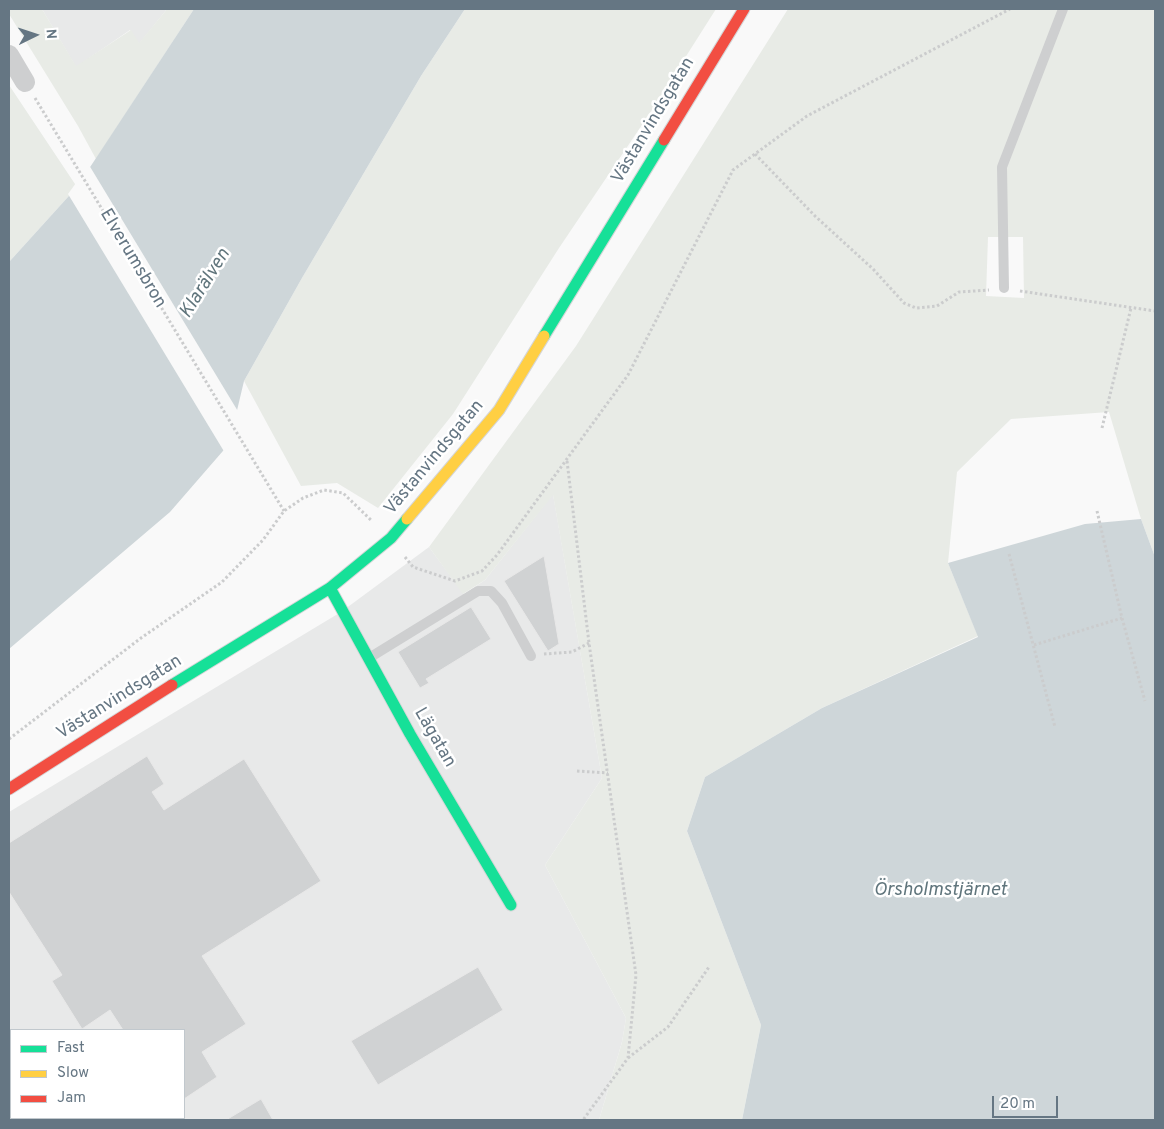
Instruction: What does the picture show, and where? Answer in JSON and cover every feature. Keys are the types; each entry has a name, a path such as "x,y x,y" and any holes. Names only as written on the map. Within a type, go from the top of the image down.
{"street":[{"name":"Västanvindsgatan","path":"9,789 132,710 330,588 391,538 499,410 744,9"},
{"path":"9,55 25,82"},
{"name":"Lägatan","path":"330,588 410,734 511,904"}],"lane":[{"path":"1004,288 1002,167 1063,9"},
{"path":"368,659 478,591 491,591 502,603 530,656"}],"path":[{"name":"Elverumsbron","path":"25,82 284,511"},
{"path":"755,154 815,216 873,269 904,303 916,308 937,306 959,292 1004,288 1155,311"},
{"path":"1102,428 1131,308"},
{"path":"567,460 589,643 636,975 628,1058"},
{"path":"1097,511 1122,618 1145,701"},
{"path":"1009,554 1055,727"},
{"path":"1034,645 1122,618"},
{"path":"530,656 572,652 589,643"},
{"path":"577,771 608,774"},
{"path":"583,1120 628,1058 668,1027 709,967"}],"shaded area":[{"path":"9,9 42,9 76,66 131,30 139,43 167,9 194,9 96,159 78,126 9,14"},
{"path":"42,9 167,9 139,44 130,30 76,67"},
{"path":"465,9 716,9 650,113 559,248 453,414 378,508 337,483 301,486 244,381 302,278 421,76"},
{"path":"788,9 1155,9 1155,557 1141,519 1109,412 1011,419 957,472 948,563 978,636 822,708 705,777 687,831 761,1025 742,1120 599,1120 622,1042 626,1018 545,865 602,778 553,495 485,580 463,594 429,547 576,346","holes":["988,237 1023,237 1024,298 986,296"]},
{"path":"9,85 77,187 9,262"},
{"path":"553,494 602,778 545,865 626,1018 622,1042 599,1120 9,1120 9,812 341,612 429,547 464,594 485,580"}],"water":[{"name":"Klarälven","path":"194,9 465,9 421,76 302,278 244,381 229,444 170,512 9,649 9,262 77,187"},
{"name":"Örsholmstjärnet","path":"1141,519 1155,557 1155,1120 742,1120 761,1025 687,831 705,777 822,708 978,637 948,563 1085,524"}],"pier":[{"path":"89,165 239,413 232,445 225,453 68,194"}],"building":[{"path":"544,556 559,644 548,651 504,581"},
{"path":"471,607 491,639 426,679 429,683 420,688 398,652"},
{"path":"147,756 164,784 152,792 164,810 244,759 321,881 202,956 246,1024 202,1052 217,1077 185,1098 185,1029 122,1029 110,1010 82,1029 52,981 62,975 9,892 9,843"},
{"path":"478,967 503,1010 378,1085 351,1041"},
{"path":"261,1099 273,1120 226,1120"}],"traffic: fast":[{"path":"544,336 664,140"},
{"path":"172,685 330,588 391,538 407,519"},
{"path":"330,588 410,734 511,905"}],"traffic: slow":[{"path":"407,519 499,410 544,336"}],"traffic: jam":[{"path":"664,140 744,9"},
{"path":"9,789 172,685"}]}
